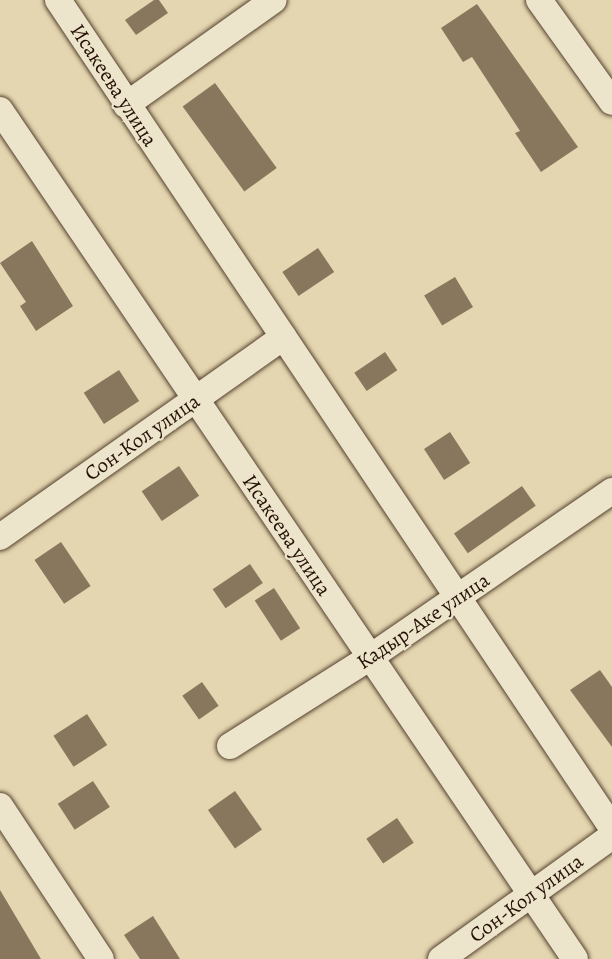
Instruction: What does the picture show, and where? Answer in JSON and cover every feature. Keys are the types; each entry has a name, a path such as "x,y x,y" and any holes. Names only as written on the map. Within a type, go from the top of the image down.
{"street":[{"name":"Исакеева улица","path":"58,0 126,105 612,828"},
{"path":"126,105 274,0"},
{"path":"539,0 612,102"},
{"name":"Исакеева улица","path":"0,110 575,959"},
{"name":"Сон-Кол улица","path":"0,537 284,337"},
{"name":"Кадыр-Аке улица","path":"230,746 369,658 612,491"},
{"path":"0,806 101,959"},
{"name":"Сон-Кол улица","path":"441,959 612,836"}],"building":[{"path":"154,0 159,0 168,13 136,35 125,20"},
{"path":"477,4 578,147 541,172 515,133 520,131 472,57 463,62 441,28"},
{"path":"215,83 277,168 244,191 183,107"},
{"path":"32,241 73,306 36,331 20,306 26,302 0,263"},
{"path":"318,248 334,272 299,296 282,272"},
{"path":"455,277 473,307 442,326 424,296"},
{"path":"385,352 397,370 367,391 354,373"},
{"path":"119,370 139,401 104,424 84,393"},
{"path":"450,432 470,463 444,480 424,449"},
{"path":"179,466 199,496 162,521 142,491"},
{"path":"522,486 536,506 468,553 454,534"},
{"path":"61,542 91,586 64,604 34,560"},
{"path":"250,564 263,583 226,608 213,589"},
{"path":"274,588 300,628 281,641 255,601"},
{"path":"600,670 612,687 612,747 570,690"},
{"path":"202,682 219,706 199,720 182,696"},
{"path":"87,714 107,745 74,767 53,736"},
{"path":"93,781 110,807 75,830 58,804"},
{"path":"235,791 262,830 235,848 208,810"},
{"path":"397,818 414,843 383,864 366,839"},
{"path":"0,890 41,959 0,959"},
{"path":"153,916 180,959 140,959 124,935"}]}
